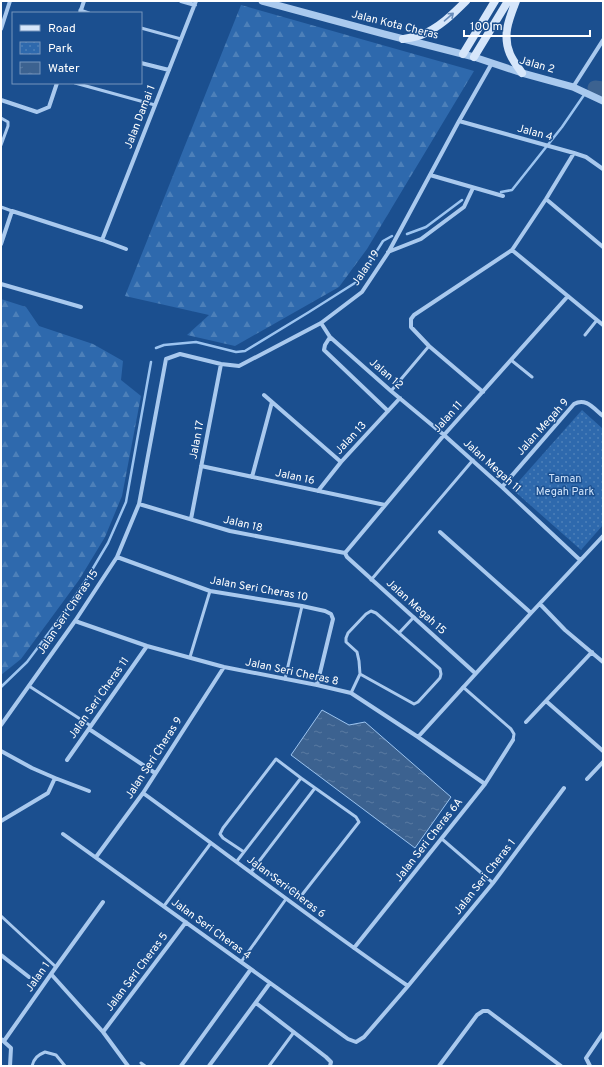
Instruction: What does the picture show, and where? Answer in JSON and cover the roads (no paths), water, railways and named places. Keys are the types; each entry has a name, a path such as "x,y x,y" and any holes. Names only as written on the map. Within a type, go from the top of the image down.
{"main road":[{"path":"403,39 421,35 431,30 445,21 466,1"},
{"path":"464,54 495,1"},
{"path":"474,57 508,1"},
{"path":"516,1 506,35 510,55 522,73"}],"street":[{"path":"1,28 10,1"},
{"path":"80,12 84,1"},
{"path":"182,1 196,3"},
{"name":"Jalan Kota Cheras","path":"262,1 464,54"},
{"name":"Jalan Damai 1","path":"102,240 196,3"},
{"path":"573,87 603,40"},
{"name":"Jalan 2","path":"464,54 522,73 573,87 603,101"},
{"path":"142,63 169,70"},
{"name":"Jalan 19","path":"139,504 166,359 180,354 221,364 239,366 321,323 362,292 388,253 492,63"},
{"path":"1,100 37,112 49,108 57,84"},
{"name":"Jalan 4","path":"459,122 574,153 586,157 603,169"},
{"path":"483,392 429,346 411,327 411,320 414,315 512,250 574,153"},
{"path":"430,175 503,196"},
{"path":"388,253 421,239 464,207 473,188"},
{"path":"546,199 603,247"},
{"path":"1,244 12,211 126,249"},
{"path":"512,250 603,326"},
{"path":"1,284 81,307"},
{"name":"Jalan 11","path":"345,553 444,434 568,296"},
{"name":"Jalan 12","path":"321,323 330,337 391,391 444,434"},
{"path":"330,337 324,345 324,350 388,411"},
{"name":"Jalan 17","path":"192,519 221,364"},
{"path":"264,395 341,462"},
{"name":"Jalan 13","path":"318,491 341,462 400,398"},
{"name":"Jalan Megah 9","path":"502,487 574,404 579,401 586,402 603,416"},
{"path":"252,477 272,402"},
{"name":"Jalan Megah 11","path":"444,434 580,560"},
{"name":"Jalan 16","path":"201,466 385,505"},
{"name":"Jalan 18","path":"139,504 230,531 345,553"},
{"name":"Jalan Seri Cheras 15","path":"1,725 75,621 116,557 139,504"},
{"path":"440,532 531,613"},
{"path":"418,737 475,673 603,536"},
{"name":"Jalan Megah 15","path":"345,553 347,557 475,673"},
{"name":"Jalan Seri Cheras 10","path":"116,557 210,591 326,610 331,614 333,619 317,685"},
{"path":"540,604 565,630 603,662"},
{"name":"Jalan Seri Cheras 8","path":"75,621 147,646 224,667 351,693 418,737 485,784"},
{"name":"Jalan Seri Cheras 11","path":"67,760 147,646"},
{"path":"526,722 592,652"},
{"name":"Jalan Seri Cheras 9","path":"96,857 143,793 224,667"},
{"path":"546,700 603,751"},
{"path":"90,728 155,773"},
{"name":"Jalan Seri Cheras 6A","path":"354,948 485,784 513,740"},
{"path":"1,751 32,768 89,791"},
{"path":"588,779 603,762"},
{"path":"1,822 48,793 55,778"},
{"name":"Jalan Seri Cheras 1","path":"408,986 493,883 564,788"},
{"name":"Jalan Seri Cheras 6","path":"143,793 237,861 286,899 408,986"},
{"name":"Jalan Seri Cheras 4","path":"63,834 348,1040 356,1042 364,1037 408,986"},
{"name":"Jalan 1","path":"10,1066 11,1048 2,1040 103,902"},
{"name":"Jalan Seri Cheras 5","path":"103,1032 186,922"},
{"path":"1,955 29,977"},
{"path":"181,1066 251,969"},
{"path":"51,974 103,1032 128,1066"},
{"path":"209,1066 270,983"},
{"path":"256,1003 326,1057 330,1064"},
{"path":"439,1066 477,1015 482,1011 488,1011 560,1066"},
{"path":"590,1066 586,1058 603,1033"}],"lane":[{"path":"142,28 181,39"},
{"path":"79,84 155,105"},
{"path":"1,118 8,122 1,145"},
{"path":"1,207 12,211"},
{"path":"584,335 597,320"},
{"path":"391,391 429,346"},
{"path":"511,360 532,377"},
{"path":"372,580 473,460"},
{"path":"190,657 210,591"},
{"path":"284,679 302,606"},
{"path":"351,693 360,674 359,661 357,652 346,642 346,638 348,633 366,614 371,612 376,613 440,669 441,674 440,678 418,702 414,704 360,674"},
{"path":"399,633 414,617"},
{"path":"28,685 90,728"},
{"path":"463,687 511,729 514,734 513,740"},
{"path":"244,852 223,838 220,834 276,759 356,817 358,822 356,825 301,896 257,864"},
{"path":"237,861 301,778"},
{"path":"251,872 315,788"},
{"path":"442,839 493,883"},
{"path":"164,906 211,843"},
{"path":"240,962 286,899"},
{"path":"1,916 56,967"},
{"path":"269,1066 294,1032"},
{"path":"32,1066 36,1056 45,1052 56,1055 65,1066"},
{"path":"141,1063 145,1066"}],"water":[{"path":"322,710 349,725 365,722 451,797 415,848 291,755"}],"waterway":[{"path":"595,88 603,89"},
{"path":"501,192 512,190 562,127 584,95"},
{"path":"407,234 426,227 462,200"},
{"path":"156,348 164,345 196,342 236,352 245,351 358,281 383,241 392,236"},
{"path":"1,687 27,662 66,610 108,543 126,502 151,362"}],"park label":[{"name":"Taman Megah Park","path":"565,485"}]}
